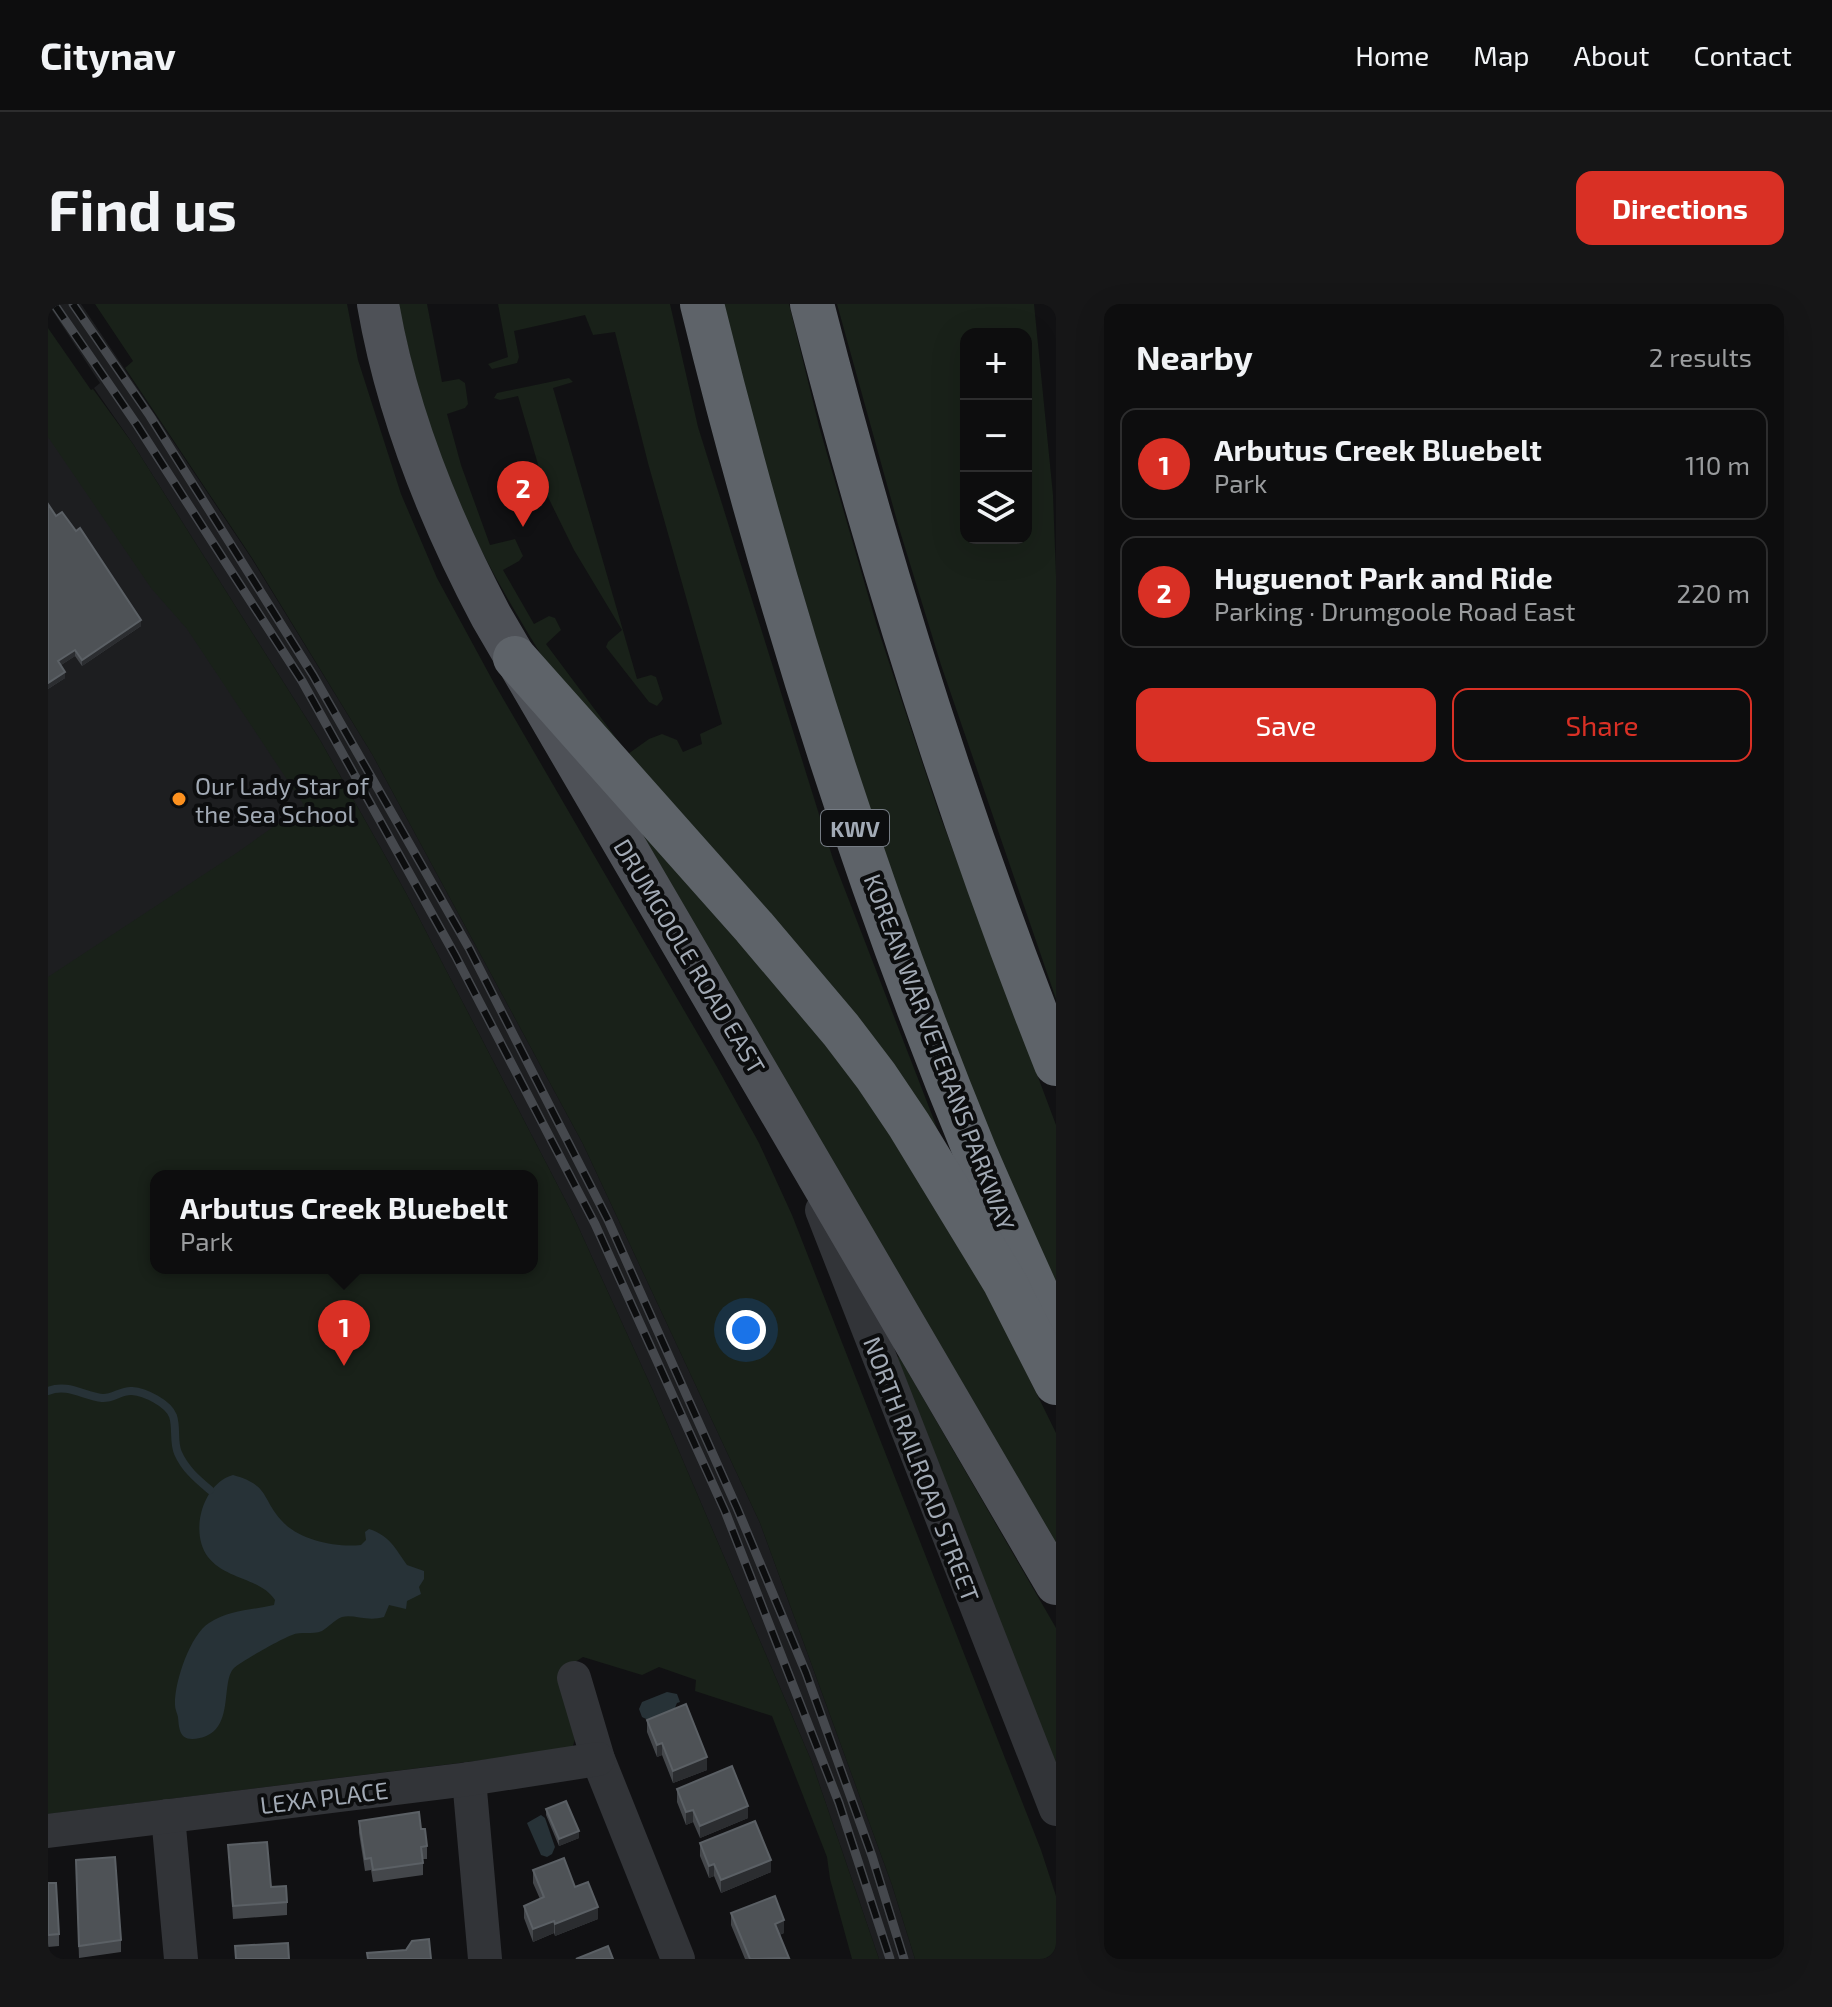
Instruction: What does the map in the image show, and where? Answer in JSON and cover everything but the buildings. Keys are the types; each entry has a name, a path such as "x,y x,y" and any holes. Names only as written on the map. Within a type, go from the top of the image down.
{"highway":[{"name":"KOREAN WAR VETERANS PARKWAY","path":"702,304 767,548 863,852 975,1151 1056,1335"},
{"path":"812,304 889,586 935,731 1011,948 1056,1064"},
{"path":"515,658 754,927 876,1076 1004,1281 1056,1383"}],"main road":[{"name":"DRUMGOOLE ROAD EAST","path":"378,304 401,403 431,489 469,575 1056,1584"}],"street":[{"name":"NORTH RAILROAD STREET","path":"791,1127 1056,1809"},
{"path":"574,1678 598,1759 678,1959"},
{"name":"LEXA PLACE","path":"48,1831 469,1779 598,1759"},
{"path":"469,1779 485,1959"},
{"path":"168,1816 181,1959"}],"shaded area":[{"path":"48,304 81,304 252,559 372,754 583,1144 760,1523 892,1885 915,1959 879,1959 811,1760 654,1393 571,1211 406,893 320,740 133,444 94,388 100,383"},
{"path":"95,304 347,304 358,360 401,494 437,578 494,683 717,1067 759,1143 792,1215 1041,1850 1056,1896 1056,1959 915,1959 892,1885 760,1523 583,1144 372,754 252,558 125,368 133,361"},
{"path":"398,304 427,304 442,382 459,379 465,383 468,404 447,414 461,465 490,545 515,539 523,556 503,570 534,624 549,616 555,618 561,630 546,644 628,754 662,734 677,740 683,752 702,744 700,734 722,724 648,463 615,332 593,335 585,315 514,331 519,357 517,363 492,369 488,364 508,357 498,304 670,304 698,427 833,859 939,1133 543,658 489,566 444,469 424,408"},
{"path":"718,304 789,304 819,426 877,626 939,813 1056,1125 1056,1302 882,863"},
{"path":"837,304 1034,304 1053,495 1056,576 1056,999 941,665 899,528"},
{"path":"48,328 133,444 320,740 406,893 571,1211 654,1393 811,1760 879,1959 852,1959 827,1857 772,1716 695,1691 696,1680 659,1667 642,1675 583,1657 561,1671 578,1730 572,1749 48,1814 48,977 304,805 187,629 151,588 48,437"},
{"path":"569,378 573,382 553,388 637,679 651,675 656,677 663,699 657,706 649,702 606,647 622,630 574,550 547,495 518,396 500,400 494,398 497,393"},
{"path":"48,417 372,896 48,1003"},
{"path":"626,809 677,861 929,1174 1056,1433 1056,1550"},
{"path":"894,1355 900,1358 1056,1628 1056,1783"},
{"path":"233,1475 259,1488 281,1520 297,1533 329,1544 351,1546 361,1545 369,1529 387,1539 407,1565 424,1571 424,1579 419,1587 421,1594 407,1601 406,1609 389,1605 384,1617 342,1617 322,1631 287,1637 238,1665 230,1675 222,1720 206,1736 192,1739 182,1735 175,1706 180,1673 190,1648 209,1623 233,1613 274,1605 275,1600 261,1587 215,1565 202,1547 200,1522 207,1498 223,1480"},
{"path":"667,1692 677,1694 680,1702 674,1710 648,1720 642,1717 639,1709 642,1702"},
{"path":"541,1815 545,1818 555,1847 547,1857 541,1855 527,1823"}],"waterway":[{"path":"48,1391 62,1388 102,1398 132,1391 156,1399 173,1416 181,1459 210,1490"}],"railway":[{"path":"54,304 137,425 302,681 455,955 595,1224 725,1511 839,1803 890,1959"},
{"path":"73,304 150,416 313,675 469,948 608,1220 737,1508 806,1673 872,1856 904,1959"}],"place":[{"name":"Huguenot Park and Ride","path":"523,527"},
{"name":"Our Lady Star of the Sea School","path":"179,799"},
{"name":"Arbutus Creek Bluebelt","path":"344,1366"}]}
